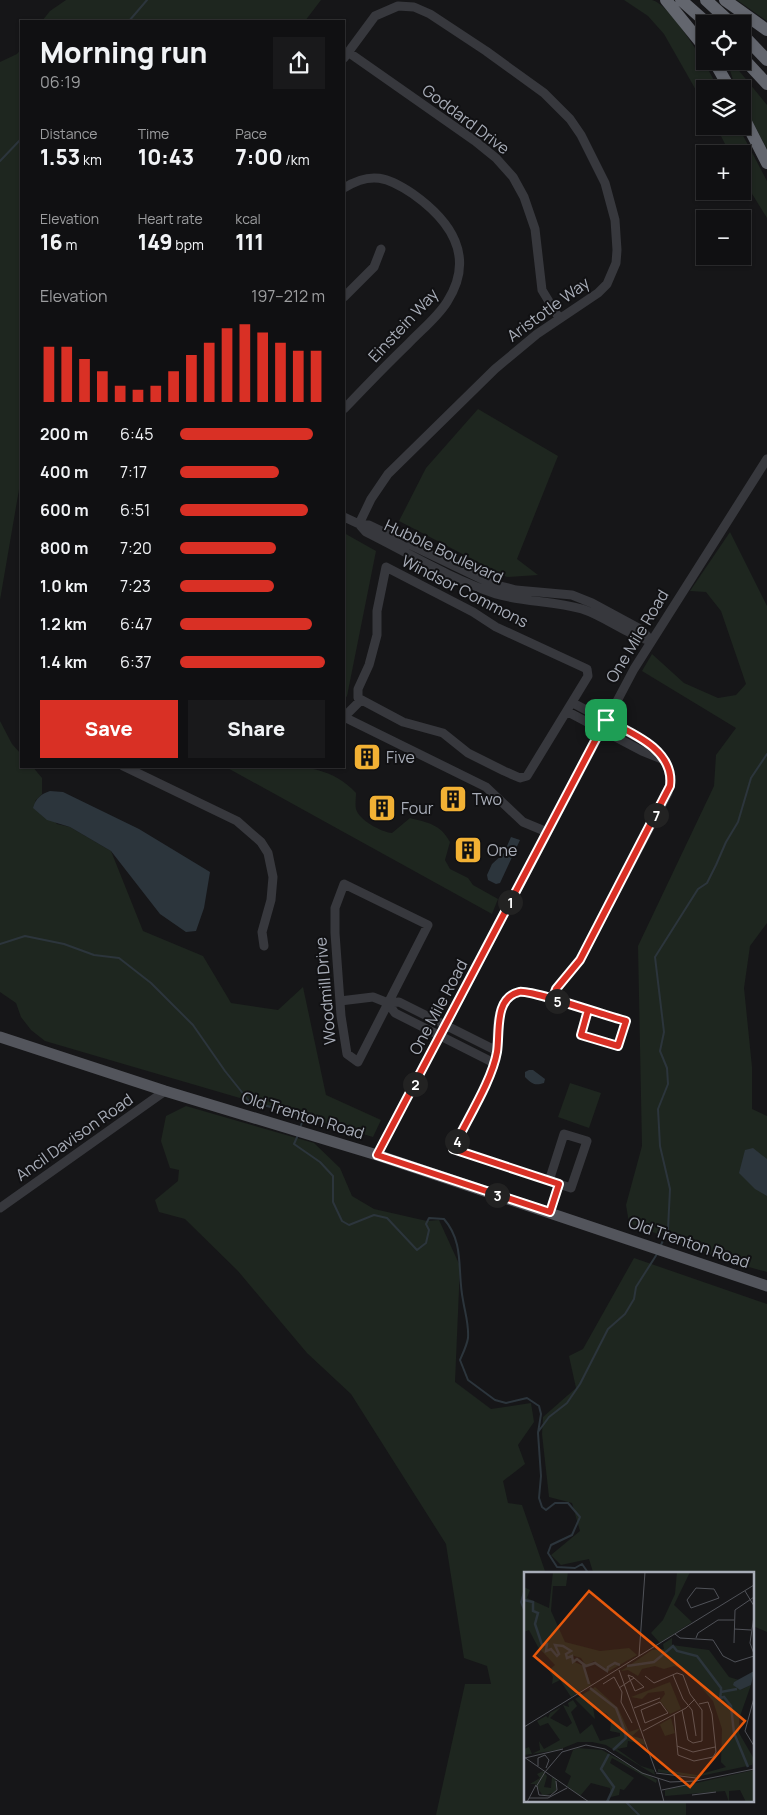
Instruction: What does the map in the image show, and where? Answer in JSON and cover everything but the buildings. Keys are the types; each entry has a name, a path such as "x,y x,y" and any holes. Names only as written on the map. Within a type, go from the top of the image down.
{"highway":[{"path":"666,0 696,37"},
{"path":"681,0 698,15"},
{"path":"706,0 722,15"},
{"path":"725,0 767,30"},
{"path":"751,43 767,60"},
{"path":"751,67 767,84"},
{"path":"751,132 767,163"}],"main road":[{"name":"Old Trenton Road","path":"0,1037 165,1091 377,1155 767,1286"}],"street":[{"name":"Aristotle Way","path":"346,55 369,23 379,14 398,6 420,9 534,85 570,119 590,150 605,183 615,220 618,250 616,263 607,284 598,293 559,318 495,369 388,474 371,499 359,524"},
{"name":"Goddard Drive","path":"346,55 475,141 496,158 512,177 524,197 535,229 542,290 559,318"},
{"name":"Einstein Way","path":"345,188 364,178 385,178 401,186 440,215 451,230 458,250 459,268 458,279 446,304 345,408"},
{"path":"345,296 374,267 381,249"},
{"name":"One Mile Road","path":"377,1155 606,720 651,641 767,459"},
{"name":"Hubble Boulevard","path":"345,517 359,524 369,525 492,584 537,593 551,592 572,595 592,603 642,630 651,641"},
{"name":"Hubble Boulevard","path":"359,524 366,532 474,585 512,597 584,610 603,617 638,637 651,641"},
{"name":"Windsor Commons","path":"386,567 473,612 496,627 583,666 589,671 588,676 573,703 532,773 520,778 468,753 443,733 404,722 358,698 358,689 369,665 377,635 377,611 386,567"},
{"path":"345,716 361,700"},
{"path":"552,1000 556,989 580,960 668,793 671,778 670,769 648,743 573,703"},
{"path":"568,712 601,730 663,759"},
{"path":"345,717 486,787 512,810 536,823 547,832"},
{"path":"128,768 237,821 261,842 268,853 273,877 272,900 262,932 264,946"},
{"name":"Woodmill Drive","path":"344,884 428,925 358,1062 347,1054 340,1001 335,908 344,884"},
{"path":"549,1181 564,1134 587,1141 572,1188 549,1181 453,1149 494,1063 500,1015 508,999 520,992 527,992 626,1021 618,1046 581,1035 588,1010"},
{"path":"340,1001 373,997 388,1003 399,1002 497,1051"},
{"path":"388,1003 395,1013 494,1063"},
{"name":"Ancil Davison Road","path":"0,1208 165,1091"},
{"path":"550,1212 559,1184"}],"shaded area":[{"path":"66,0 321,0 306,20 43,20 50,11"},
{"path":"624,0 652,0 660,4 670,13 696,50 696,70 708,70 714,80 696,80 696,90 664,34 648,16"},
{"path":"737,0 767,0 767,21"},
{"path":"20,50 20,484 0,600 0,62 17,54"},
{"path":"730,70 738,70 747,80 733,80"},
{"path":"751,85 767,105 767,149 751,119"},
{"path":"720,135 743,135 748,145 726,145"},
{"path":"751,151 767,181 767,218 751,192"},
{"path":"478,409 558,456 517,559 538,575 507,577 399,521 426,468"},
{"path":"730,532 767,606 767,923 750,946 744,988 752,1067 752,1109 767,1116 767,1272 731,1262 629,1223 626,1205 642,1146 638,946 714,786 716,755 736,728 642,671 652,654 684,683 718,698 736,695 746,684 721,611 706,592 690,591"},
{"path":"345,534 376,551 345,699"},
{"path":"0,721 12,744 20,753 20,768 34,768 42,778 42,794 35,801 57,824 70,827 111,851 143,931 203,956 231,1003 278,1010 303,987 326,1095 381,1120 373,1137 45,1041 31,1030 21,1017 16,1003 0,992"},
{"path":"228,768 312,769 328,774 343,782 356,793 358,813 377,828 392,833 410,818 433,825 442,831 450,842 445,860 450,869 468,878 473,885 498,899 492,914"},
{"path":"50,791 63,792 139,829 210,872 204,908 196,931 186,932 160,914 111,851 70,827 47,820 33,808 39,797"},
{"path":"511,837 520,840 500,883 496,884 488,880 487,875 492,864 504,853"},
{"path":"533,1070 545,1079 544,1083 534,1084 525,1077 525,1072"},
{"path":"570,1083 601,1093 589,1128 558,1117"},
{"path":"186,1106 314,1143 340,1168 352,1196 374,1209 427,1221 439,1220 460,1266 455,1382 491,1409 531,1403 534,1422 518,1445 525,1464 503,1481 508,1503 522,1505 545,1571 593,1572 524,1572 524,1802 686,1802 686,1815 436,1815 465,1684 491,1684 487,1666 464,1658 446,1544 351,1394 307,1353 238,1271 185,1219 159,1212 155,1200 178,1181 179,1170 170,1168 161,1141 166,1116"},
{"path":"753,1148 767,1159 767,1196 755,1189 739,1173 745,1150"},
{"path":"634,1258 767,1304 767,1632 754,1626 754,1572 593,1572 589,1559 561,1565 551,1555 580,1531 572,1503 549,1497 542,1434 543,1417 576,1388 569,1356 583,1349"}],"waterway":[{"path":"130,20 147,0"},
{"path":"0,161 20,140"},
{"path":"661,1245 668,1229 670,1189 660,1146 658,1109 668,1084 667,1068 660,1051 664,1032 655,957 698,889 707,883 726,842 738,822 751,778 767,754"},
{"path":"0,944 25,936 64,944 94,955 119,958 151,983 193,1025 225,1071 249,1101 296,1114 303,1120 300,1128"},
{"path":"298,1135 294,1144 320,1162 333,1176 333,1202 342,1221 349,1225 374,1215 387,1218 417,1250 426,1243 429,1230 426,1224 429,1218 444,1219 451,1228 458,1248 461,1289 468,1333 465,1349 460,1360 468,1380 495,1400 506,1403 527,1398 539,1406 541,1414 538,1433 541,1476 539,1498 542,1507 546,1510 555,1503 568,1503 580,1517 572,1535 551,1545 548,1553 557,1567 575,1568 582,1564 588,1572"},
{"path":"538,1432 549,1417 567,1403 580,1384 608,1329 625,1314 634,1299 636,1287 657,1254"},
{"path":"524,1592 521,1602 524,1610"},
{"path":"626,1802 639,1815"}],"place":[{"name":"Five","path":"367,757"},
{"name":"Two","path":"453,799"},
{"name":"Four","path":"382,808"},
{"name":"One","path":"468,850"}],"route":[{"path":"606,720 377,1155 550,1212 559,1184 453,1149 490,1074 497,1051 500,1015 504,1004 512,995 520,992 532,993 552,1000 588,1010 626,1021 618,1046 581,1035 588,1010 556,1000 552,1000 556,989 580,960 670,786 670,769 658,752 648,743 606,720"}]}
